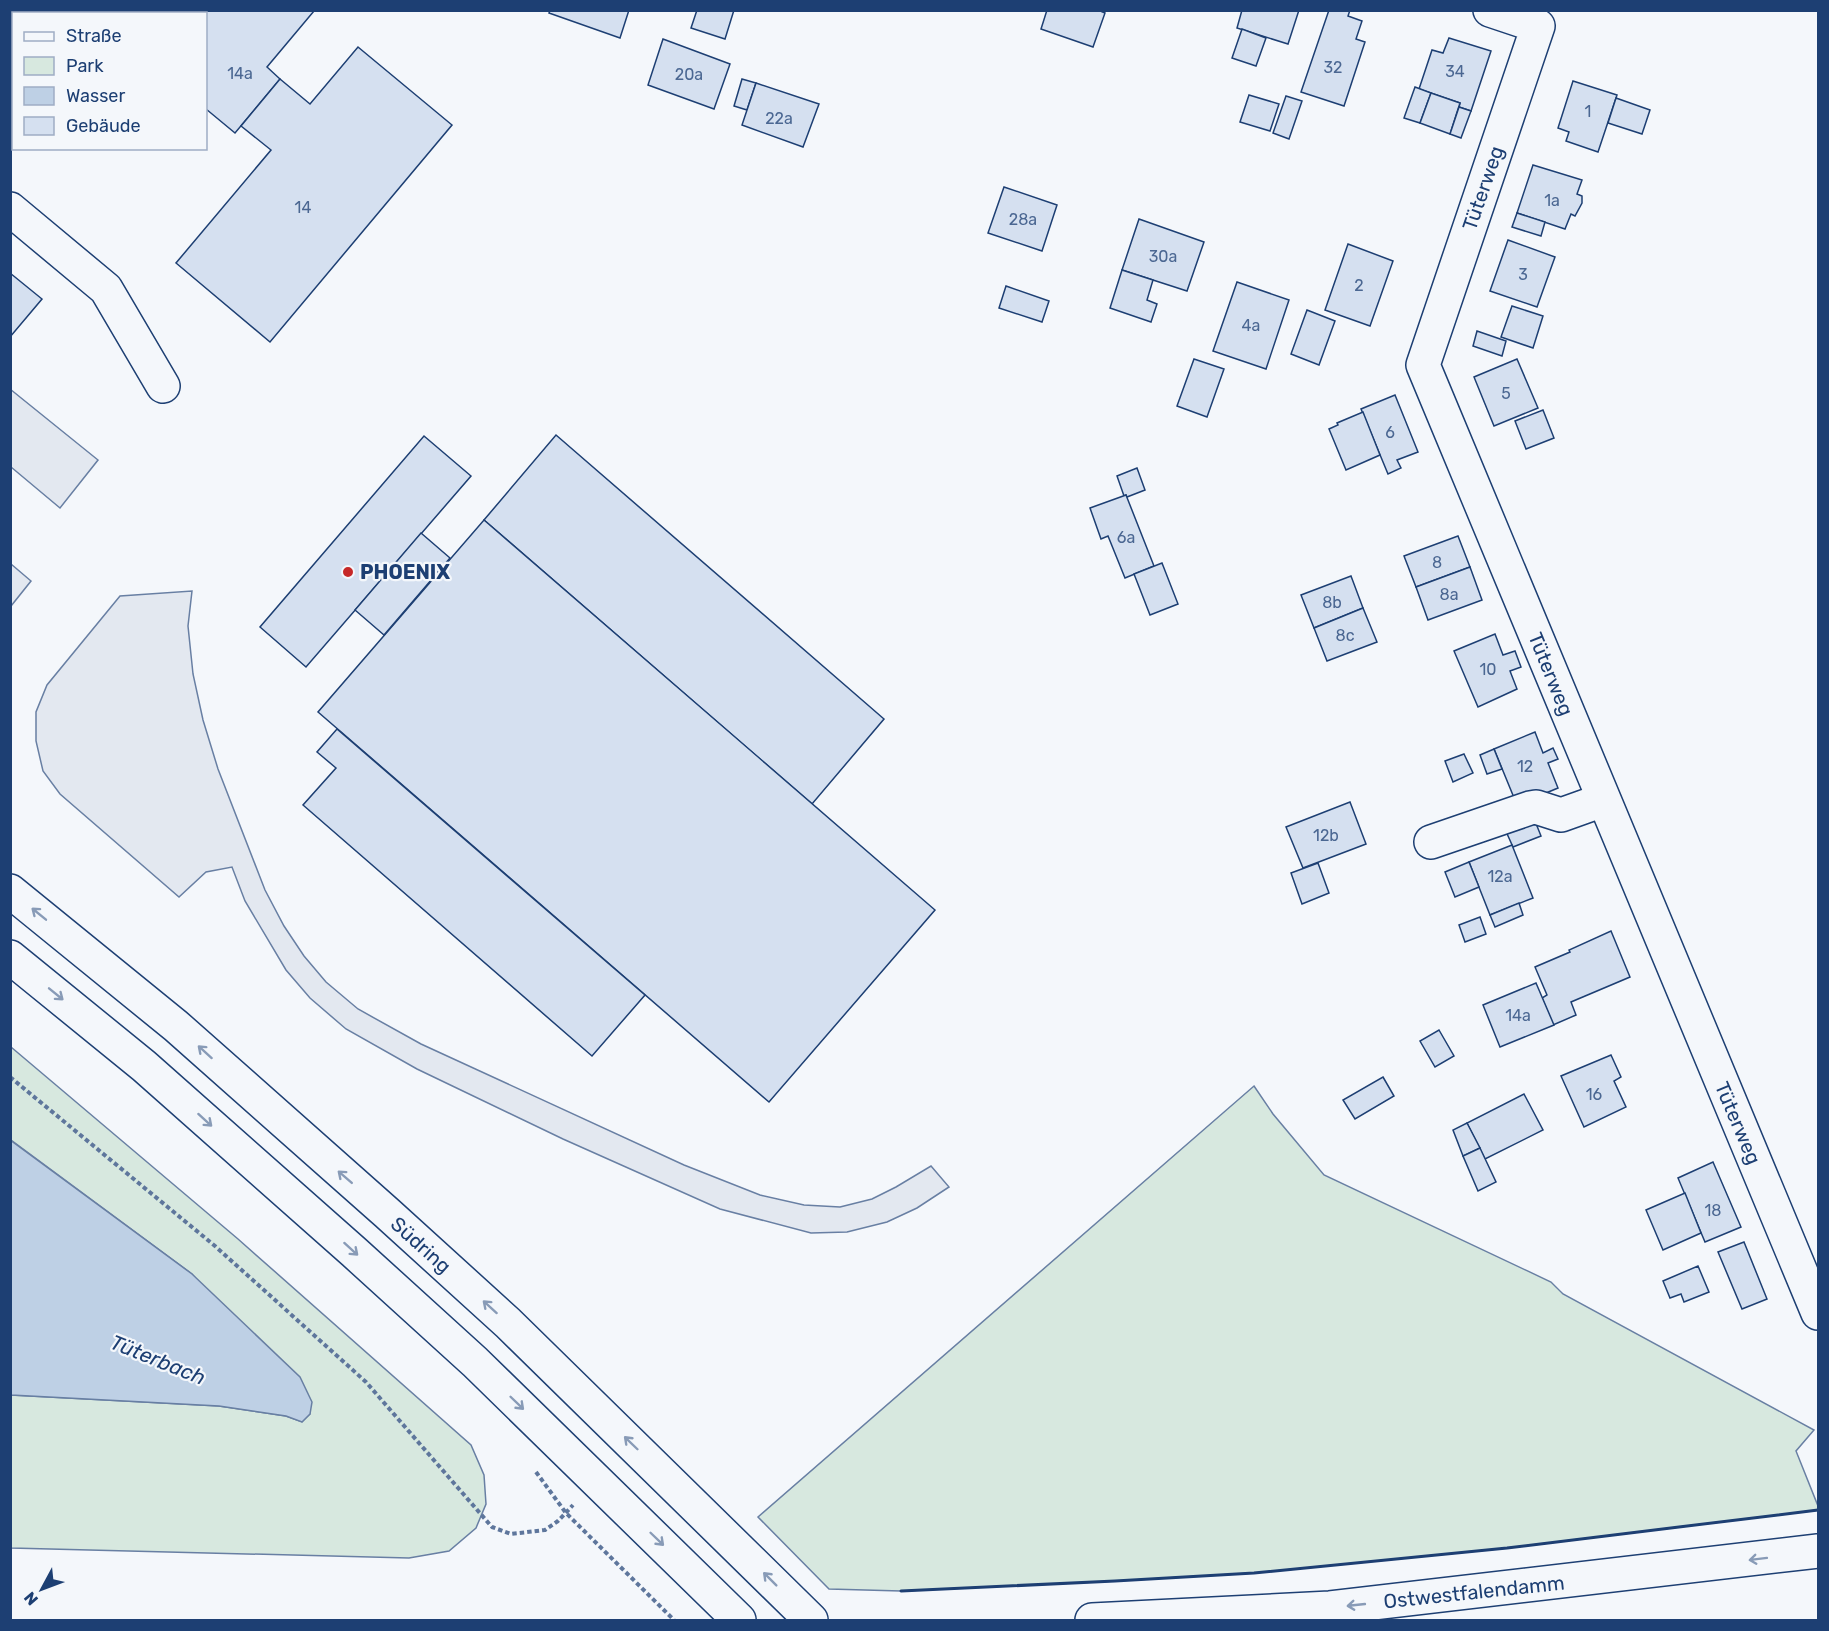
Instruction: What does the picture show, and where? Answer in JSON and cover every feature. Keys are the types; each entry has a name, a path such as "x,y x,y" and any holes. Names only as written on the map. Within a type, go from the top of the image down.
{"main road":[{"name":"Tüterweg","path":"1491,10 1538,26 1423,366 1818,1313"},
{"path":"10,209 106,289 163,386"},
{"path":"1431,842 1530,808 1536,807 1561,814 1603,800"},
{"name":"Südring","path":"10,891 176,1026 508,1323 811,1620"},
{"path":"10,957 144,1066 475,1362 739,1620"},
{"name":"Ostwestfalendamm","path":"1092,1620 1330,1608 1817,1552"}],"path":[{"path":"10,1077 215,1246 366,1382 492,1527 511,1534 545,1530 558,1521 596,1480"},
{"path":"532,1467 566,1513 674,1620"}],"green space":[{"path":"11,1047 238,1239 471,1445 484,1475 486,1504 476,1528 449,1551 409,1558 11,1548 11,1395 219,1406 286,1416 302,1422 310,1414 192,1274 11,1140"},
{"path":"1254,1086 1273,1114 1324,1175 1551,1282 1563,1294 1814,1430 1796,1451 1818,1510 1507,1548 1254,1573 901,1591 829,1589 758,1517"}],"shaded area":[{"path":"10,389 98,460 60,508 11,467"},
{"path":"11,564 31,581 11,606"},
{"path":"192,591 188,626 193,674 203,720 218,769 265,890 284,926 304,956 326,982 358,1009 421,1044 684,1165 760,1195 804,1205 840,1207 872,1199 931,1166 949,1187 917,1208 887,1222 847,1232 811,1233 720,1209 563,1139 417,1069 346,1029 310,998 286,970 245,901 232,867 206,872 179,897 60,794 43,771 36,741 36,712 47,685 120,596"}],"water":[{"name":"Tüterbach","path":"10,1140 192,1274 300,1377 312,1402 310,1414 302,1422 286,1416 219,1406 11,1395"}],"building":[{"path":"10,10 66,10 65,12 12,12 12,79 10,81"},
{"path":"90,10 314,10 267,67 280,79 235,133 207,110 207,12 92,12"},
{"path":"550,10 629,10 620,38 549,13"},
{"path":"697,10 734,10 725,39 691,28"},
{"path":"1047,10 1098,10 1105,13 1093,47 1041,29"},
{"path":"1242,10 1299,10 1288,44 1237,28"},
{"path":"1329,10 1350,10 1348,16 1362,21 1356,39 1365,42 1344,106 1301,92"},
{"path":"1242,29 1266,38 1256,66 1232,58"},
{"path":"1449,38 1491,51 1471,111 1459,107 1460,103 1419,89 1432,50 1443,53"},
{"path":"663,39 730,64 714,109 648,85"},
{"path":"358,47 452,125 270,342 176,263 271,150 241,126 280,79 310,104"},
{"path":"742,79 756,83 747,110 734,106"},
{"path":"1573,81 1617,95 1598,152 1566,141 1569,132 1558,128"},
{"path":"756,83 819,104 803,147 742,125"},
{"path":"1415,87 1431,93 1420,123 1404,118"},
{"path":"1431,93 1460,103 1450,134 1420,123"},
{"path":"1249,95 1279,104 1270,131 1240,122"},
{"path":"1286,96 1302,101 1289,139 1273,133"},
{"path":"1616,98 1650,110 1642,134 1608,123"},
{"path":"1459,107 1471,111 1461,138 1450,134"},
{"path":"1533,165 1582,180 1577,194 1582,196 1582,203 1575,216 1571,214 1565,229 1517,213"},
{"path":"1004,187 1057,205 1042,251 988,233"},
{"path":"1517,213 1545,222 1541,236 1512,227"},
{"path":"1139,219 1204,242 1187,291 1122,270"},
{"path":"1508,240 1555,257 1537,307 1490,291"},
{"path":"1348,244 1393,261 1370,326 1325,310"},
{"path":"1122,270 1153,280 1147,300 1157,304 1151,322 1110,308"},
{"path":"10,273 42,299 10,337"},
{"path":"1237,282 1289,300 1266,369 1213,351"},
{"path":"1006,286 1049,301 1042,322 999,308"},
{"path":"1512,306 1543,316 1533,348 1501,337"},
{"path":"1307,310 1335,321 1319,365 1291,354"},
{"path":"1477,331 1506,341 1502,356 1473,346"},
{"path":"1194,359 1224,369 1207,417 1177,406"},
{"path":"1517,359 1538,408 1494,426 1474,377"},
{"path":"1395,395 1418,452 1397,460 1401,468 1388,474 1361,409"},
{"path":"1543,410 1554,438 1526,449 1515,421"},
{"path":"1363,412 1380,455 1346,470 1329,429"},
{"path":"556,435 884,719 812,804 484,520"},
{"name":"PHOENIX","path":"424,436 471,476 306,667 260,627"},
{"path":"1137,468 1145,490 1124,496 1117,476"},
{"path":"1126,495 1154,566 1125,578 1108,536 1101,539 1090,508"},
{"path":"484,520 935,910 769,1102 318,712"},
{"path":"421,533 450,558 384,635 355,610"},
{"path":"1458,536 1470,567 1416,587 1404,556"},
{"path":"1162,563 1178,604 1150,615 1134,574"},
{"path":"1470,567 1482,600 1428,620 1416,587"},
{"path":"1351,576 1363,608 1314,628 1301,595"},
{"path":"1363,608 1377,642 1327,661 1314,628"},
{"path":"1495,634 1503,655 1515,651 1521,667 1510,671 1517,689 1478,707 1454,651"},
{"path":"337,729 645,995 592,1056 303,805 336,768 317,752"},
{"path":"1535,732 1543,753 1553,748 1558,759 1548,763 1558,788 1517,805 1494,749"},
{"path":"1494,749 1502,769 1487,774 1480,755"},
{"path":"1464,754 1473,773 1453,782 1445,761"},
{"path":"1350,802 1366,844 1303,868 1286,827"},
{"path":"1533,816 1541,836 1513,847 1504,827"},
{"path":"1512,845 1533,898 1490,915 1469,862"},
{"path":"1469,862 1479,887 1455,897 1445,872"},
{"path":"1318,863 1329,893 1302,904 1291,873"},
{"path":"1519,903 1523,915 1495,927 1490,915"},
{"path":"1480,917 1486,934 1465,942 1459,925"},
{"path":"1611,931 1630,977 1571,1002 1576,1015 1553,1025 1542,998 1547,995 1535,967"},
{"path":"1536,983 1554,1025 1500,1047 1483,1005"},
{"path":"1439,1030 1454,1056 1435,1067 1420,1041"},
{"path":"1611,1055 1621,1077 1614,1081 1626,1107 1584,1127 1561,1076"},
{"path":"1383,1077 1394,1096 1355,1119 1343,1100"},
{"path":"1524,1094 1543,1130 1485,1159 1467,1123"},
{"path":"1467,1123 1480,1148 1463,1156 1453,1130"},
{"path":"1480,1148 1496,1182 1478,1191 1463,1156"},
{"path":"1713,1162 1741,1227 1705,1242 1678,1178"},
{"path":"1685,1193 1701,1233 1663,1250 1646,1210"},
{"path":"1744,1242 1767,1299 1742,1309 1718,1252"},
{"path":"1698,1266 1709,1292 1684,1302 1681,1294 1670,1298 1663,1281"}],"wall":[{"path":"901,1591 1254,1573 1507,1548 1818,1510"}],"place":[{"name":"PHOENIX","path":"348,572"}]}
